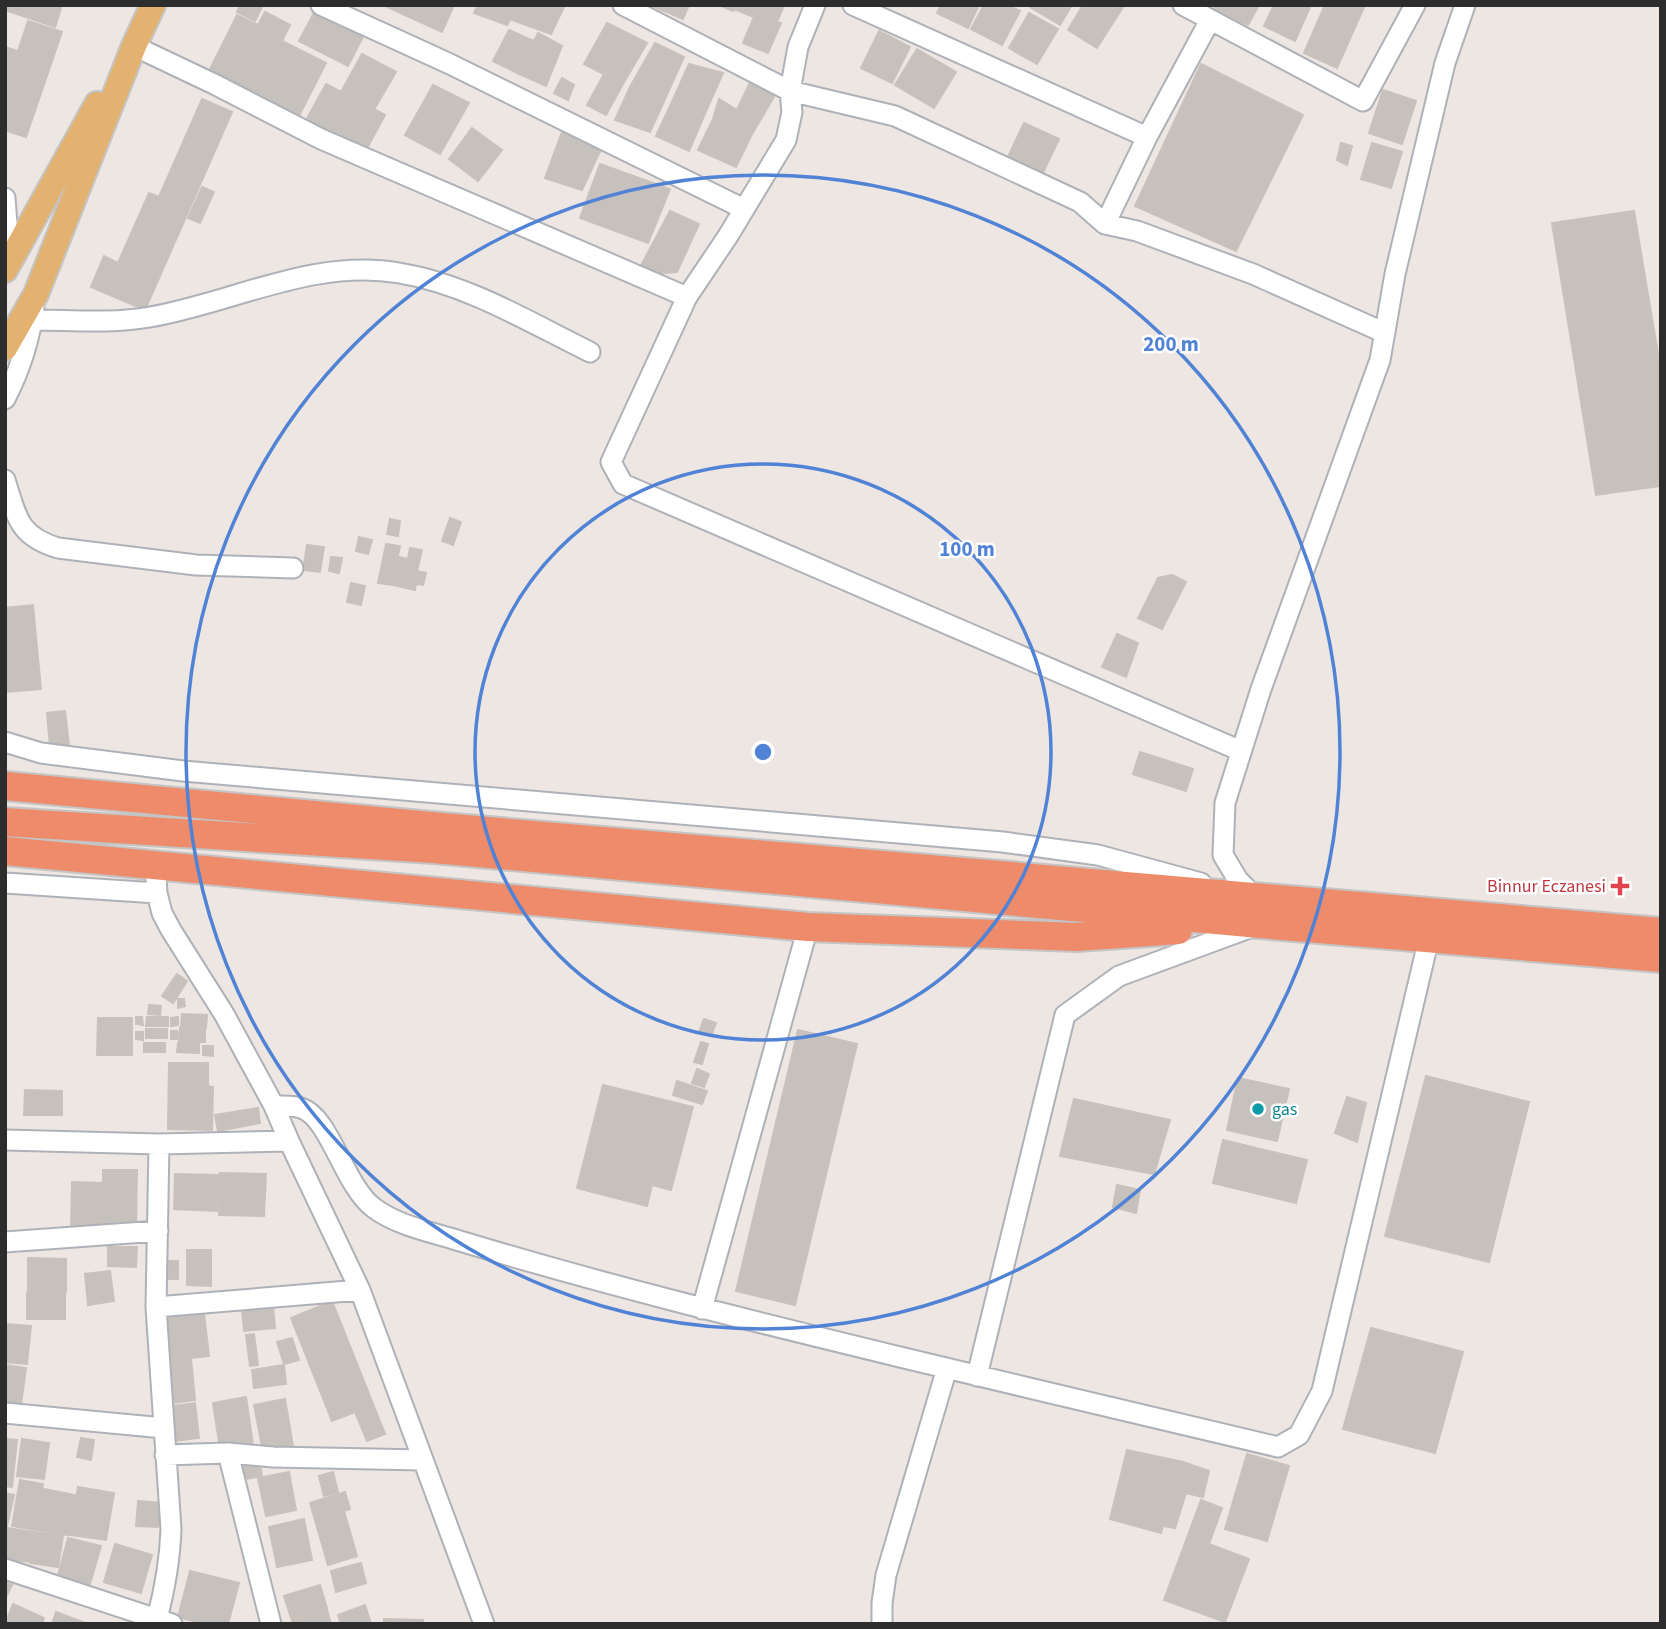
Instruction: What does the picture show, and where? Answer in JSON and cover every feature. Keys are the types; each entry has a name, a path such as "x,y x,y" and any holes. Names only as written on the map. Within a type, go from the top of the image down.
{"highway":[{"path":"5,786 428,826 854,875 1258,911 1661,932"},
{"path":"5,822 854,875"},
{"path":"5,851 808,927 1077,937 1258,911 1429,938 1661,958"}],"main road":[{"path":"5,348 36,294 152,5"},
{"path":"7,267 152,5"}],"street":[{"path":"321,5 450,64 744,209"},
{"path":"623,5 790,91 895,116 1080,202 1105,224 1137,231 1253,274 1385,333"},
{"path":"815,5 798,47 790,91 792,112 786,140 687,297 611,462 622,484 1241,751"},
{"path":"853,5 1147,137"},
{"path":"1183,5 1363,101 1415,5"},
{"path":"1258,911 1223,855 1225,803 1261,689 1380,360 1395,274 1444,63 1465,5"},
{"path":"1105,224 1147,137 1210,20"},
{"path":"134,46 321,139 687,297"},
{"path":"5,198 7,267"},
{"path":"33,320 121,320 148,317 317,274 360,269 397,272 434,280 482,299 590,352"},
{"path":"5,399 33,320 36,294"},
{"path":"5,480 19,521 25,530 34,538 58,548 196,565 293,568"},
{"path":"5,742 41,753 183,771 1003,842 1098,855 1258,911"},
{"path":"155,864 157,893 171,930 230,1025 274,1106 360,1290 484,1624"},
{"path":"5,883 157,893"},
{"path":"977,1376 1065,1015 1119,976 1258,911"},
{"path":"702,1309 808,927"},
{"path":"274,1106 302,1108 312,1113 326,1133 360,1196 389,1217 480,1246 702,1309 1278,1447 1299,1435 1322,1391 1429,938"},
{"path":"5,1140 159,1144 289,1141"},
{"path":"5,1569 153,1620 167,1583 170,1497 156,1307 159,1144"},
{"path":"5,1242 158,1231"},
{"path":"156,1307 360,1290"},
{"path":"882,1624 886,1576 947,1368"},
{"path":"5,1413 164,1428"},
{"path":"165,1455 228,1453 273,1457 423,1460"},
{"path":"228,1453 271,1624"}],"building":[{"path":"5,5 62,5 55,27 5,10"},
{"path":"240,5 263,5 255,21 237,12"},
{"path":"383,5 454,5 442,32"},
{"path":"478,5 519,5 507,25 474,13"},
{"path":"520,5 565,5 551,34 512,20"},
{"path":"650,5 689,5 683,19"},
{"path":"719,5 784,5 777,22 781,23 768,53 743,43 754,17"},
{"path":"941,5 979,5 968,28 937,13"},
{"path":"984,5 1008,5 1020,11 1002,45 971,29"},
{"path":"1072,5 1060,25 1030,7"},
{"path":"1083,5 1123,7 1097,48 1068,30"},
{"path":"1216,5 1259,5 1248,25 1213,10"},
{"path":"1274,5 1311,5 1295,41 1264,26"},
{"path":"1325,5 1365,5 1337,68 1304,53"},
{"path":"316,9 365,33 348,66 299,41"},
{"path":"265,12 290,25 282,41 326,63 297,120 207,75 237,15 258,25"},
{"path":"1029,13 1058,29 1037,64 1009,48"},
{"path":"28,21 62,32 26,137 7,131 8,48 18,51"},
{"path":"607,23 647,43 623,84 584,64"},
{"path":"509,30 534,41 517,73 493,61"},
{"path":"879,31 910,47 892,83 861,68"},
{"path":"538,33 562,46 546,86 517,73"},
{"path":"655,43 684,57 665,99 630,87"},
{"path":"917,49 956,72 934,108 895,85"},
{"path":"362,54 396,72 375,108 342,90"},
{"path":"689,64 723,73 704,116 671,104"},
{"path":"1201,64 1303,115 1236,251 1135,206"},
{"path":"604,74 623,84 606,115 587,105"},
{"path":"753,76 779,88 751,136 713,119 719,99 737,110"},
{"path":"562,78 574,85 568,100 554,93"},
{"path":"326,84 385,115 364,154 305,122"},
{"path":"433,85 469,103 440,154 405,135"},
{"path":"630,87 665,99 650,132 615,120"},
{"path":"1383,90 1416,101 1402,144 1369,133"},
{"path":"202,99 232,112 145,310 91,287 104,256 118,263 149,193 159,197"},
{"path":"671,104 704,116 689,151 656,136"},
{"path":"713,119 751,136 736,167 698,150"},
{"path":"1024,123 1059,139 1042,175 1007,159"},
{"path":"565,124 604,143 582,190 545,178"},
{"path":"472,128 502,150 478,181 449,159"},
{"path":"1341,143 1352,146 1347,165 1337,160"},
{"path":"1372,143 1402,152 1391,188 1361,179"},
{"path":"600,164 670,189 648,243 580,218"},
{"path":"202,187 214,192 200,223 188,218"},
{"path":"670,211 699,224 677,272 636,275"},
{"path":"1634,211 1661,372 1661,486 1596,495 1552,223"},
{"path":"450,518 461,522 453,545 442,541"},
{"path":"390,519 400,521 398,536 387,534"},
{"path":"359,537 372,540 368,554 356,551"},
{"path":"386,544 400,546 392,585 378,583"},
{"path":"307,545 324,547 320,572 303,570"},
{"path":"410,548 422,550 417,571 426,573 423,585 416,584 415,590 393,585 399,557 408,559"},
{"path":"331,557 342,558 339,573 329,571"},
{"path":"1172,575 1186,582 1162,629 1138,618 1158,578"},
{"path":"351,583 365,586 361,605 347,602"},
{"path":"33,605 41,689 6,692 5,608"},
{"path":"1117,634 1138,643 1126,677 1102,667"},
{"path":"65,711 69,745 50,747 47,713"},
{"path":"1140,752 1193,769 1186,791 1133,774"},
{"path":"177,974 187,981 173,1003 162,996"},
{"path":"178,999 184,999 185,1006 178,1008"},
{"path":"149,1005 161,1006 160,1015 148,1014"},
{"path":"182,1014 207,1015 206,1028 181,1027"},
{"path":"136,1017 142,1017 143,1025 136,1024"},
{"path":"147,1017 168,1017 168,1026 146,1026"},
{"path":"178,1017 178,1025 171,1026 171,1018"},
{"path":"98,1018 132,1018 132,1055 97,1055"},
{"path":"704,1019 716,1023 711,1036 699,1032"},
{"path":"180,1028 205,1029 205,1042 179,1041"},
{"path":"146,1029 167,1029 167,1038 146,1038"},
{"path":"798,1030 857,1044 795,1305 736,1291"},
{"path":"171,1031 177,1031 178,1039 171,1039"},
{"path":"136,1032 143,1032 143,1040 136,1039"},
{"path":"701,1042 708,1044 702,1064 694,1062"},
{"path":"144,1043 165,1043 165,1052 144,1052"},
{"path":"178,1043 199,1043 199,1053 177,1052"},
{"path":"203,1046 213,1046 213,1056 203,1055"},
{"path":"169,1063 208,1063 208,1086 213,1087 212,1130 168,1129"},
{"path":"697,1069 709,1074 704,1087 692,1083"},
{"path":"1426,1076 1529,1102 1489,1262 1385,1236"},
{"name":"gas","path":"1238,1078 1289,1089 1277,1141 1227,1130"},
{"path":"677,1081 707,1091 702,1104 673,1095"},
{"path":"603,1085 693,1107 671,1190 652,1185 647,1206 577,1188"},
{"path":"25,1090 62,1091 62,1115 24,1115"},
{"path":"1347,1097 1366,1103 1357,1142 1335,1133"},
{"path":"1074,1099 1170,1120 1154,1174 1060,1156"},
{"path":"258,1108 260,1123 218,1131 215,1115"},
{"path":"1223,1140 1307,1160 1296,1203 1213,1183"},
{"path":"103,1170 137,1170 136,1229 71,1228 72,1182 103,1183"},
{"path":"220,1173 266,1174 264,1216 219,1215"},
{"path":"175,1174 218,1175 217,1211 174,1209"},
{"path":"1117,1185 1140,1190 1136,1213 1113,1207"},
{"path":"108,1247 137,1247 136,1267 108,1266"},
{"path":"187,1250 211,1250 211,1286 187,1285"},
{"path":"28,1258 66,1259 66,1292 28,1292"},
{"path":"169,1261 178,1261 178,1279 169,1279"},
{"path":"110,1271 114,1301 88,1305 85,1274"},
{"path":"27,1293 65,1293 65,1319 27,1319"},
{"path":"332,1301 385,1434 367,1441 355,1412 332,1421 291,1318"},
{"path":"273,1306 275,1328 244,1331 242,1309"},
{"path":"204,1313 209,1356 168,1361 163,1318"},
{"path":"5,1324 31,1326 27,1364 5,1362"},
{"path":"1371,1328 1463,1352 1435,1453 1343,1429"},
{"path":"254,1334 258,1365 250,1366 246,1335"},
{"path":"292,1338 299,1360 284,1364 277,1342"},
{"path":"191,1359 195,1400 173,1403 168,1362"},
{"path":"5,1365 26,1368 20,1412 5,1410"},
{"path":"284,1365 286,1384 254,1388 252,1370"},
{"path":"246,1397 253,1445 220,1449 213,1403"},
{"path":"285,1399 293,1446 263,1452 254,1405"},
{"path":"195,1403 199,1438 176,1441 172,1406"},
{"path":"81,1438 94,1440 91,1460 77,1457"},
{"path":"5,1439 17,1440 12,1487 5,1486"},
{"path":"22,1439 49,1443 44,1479 17,1476"},
{"path":"1127,1450 1183,1462 1209,1471 1203,1497 1186,1493 1175,1528 1163,1526 1161,1533 1110,1519"},
{"path":"1247,1454 1289,1466 1267,1541 1225,1529"},
{"path":"260,1464 262,1476 245,1479 244,1467"},
{"path":"289,1472 296,1510 266,1516 258,1478"},
{"path":"333,1472 338,1492 324,1496 319,1476"},
{"path":"20,1480 43,1484 36,1530 12,1526"},
{"path":"78,1487 114,1493 106,1540 70,1535"},
{"path":"44,1489 75,1495 68,1535 37,1530"},
{"path":"345,1492 350,1509 344,1511 357,1556 328,1565 310,1503"},
{"path":"5,1493 14,1495 7,1526 5,1525"},
{"path":"1201,1500 1222,1508 1209,1544 1249,1559 1225,1622 1164,1600"},
{"path":"138,1501 161,1503 158,1527 136,1526"},
{"path":"304,1519 312,1560 277,1567 269,1527"},
{"path":"7,1528 34,1532 30,1562 5,1559"},
{"path":"35,1532 63,1536 58,1567 30,1563"},
{"path":"68,1538 101,1546 90,1584 58,1575"},
{"path":"115,1544 152,1555 141,1593 104,1582"},
{"path":"361,1563 366,1583 336,1592 331,1571"},
{"path":"190,1571 239,1583 228,1624 205,1624 178,1617"},
{"path":"5,1582 12,1585 6,1597 5,1596"},
{"path":"320,1585 327,1608 291,1618 284,1596"},
{"path":"13,1604 44,1618 42,1624 5,1624"},
{"path":"365,1605 371,1624 341,1624 338,1615"},
{"path":"327,1610 331,1624 293,1624 292,1620"},
{"path":"56,1612 85,1623 52,1624"},
{"path":"384,1619 423,1620 423,1624 384,1624"}],"place":[{"name":"Binnur Eczanesi","path":"1620,886"},
{"name":"gas","path":"1258,1109"}]}
